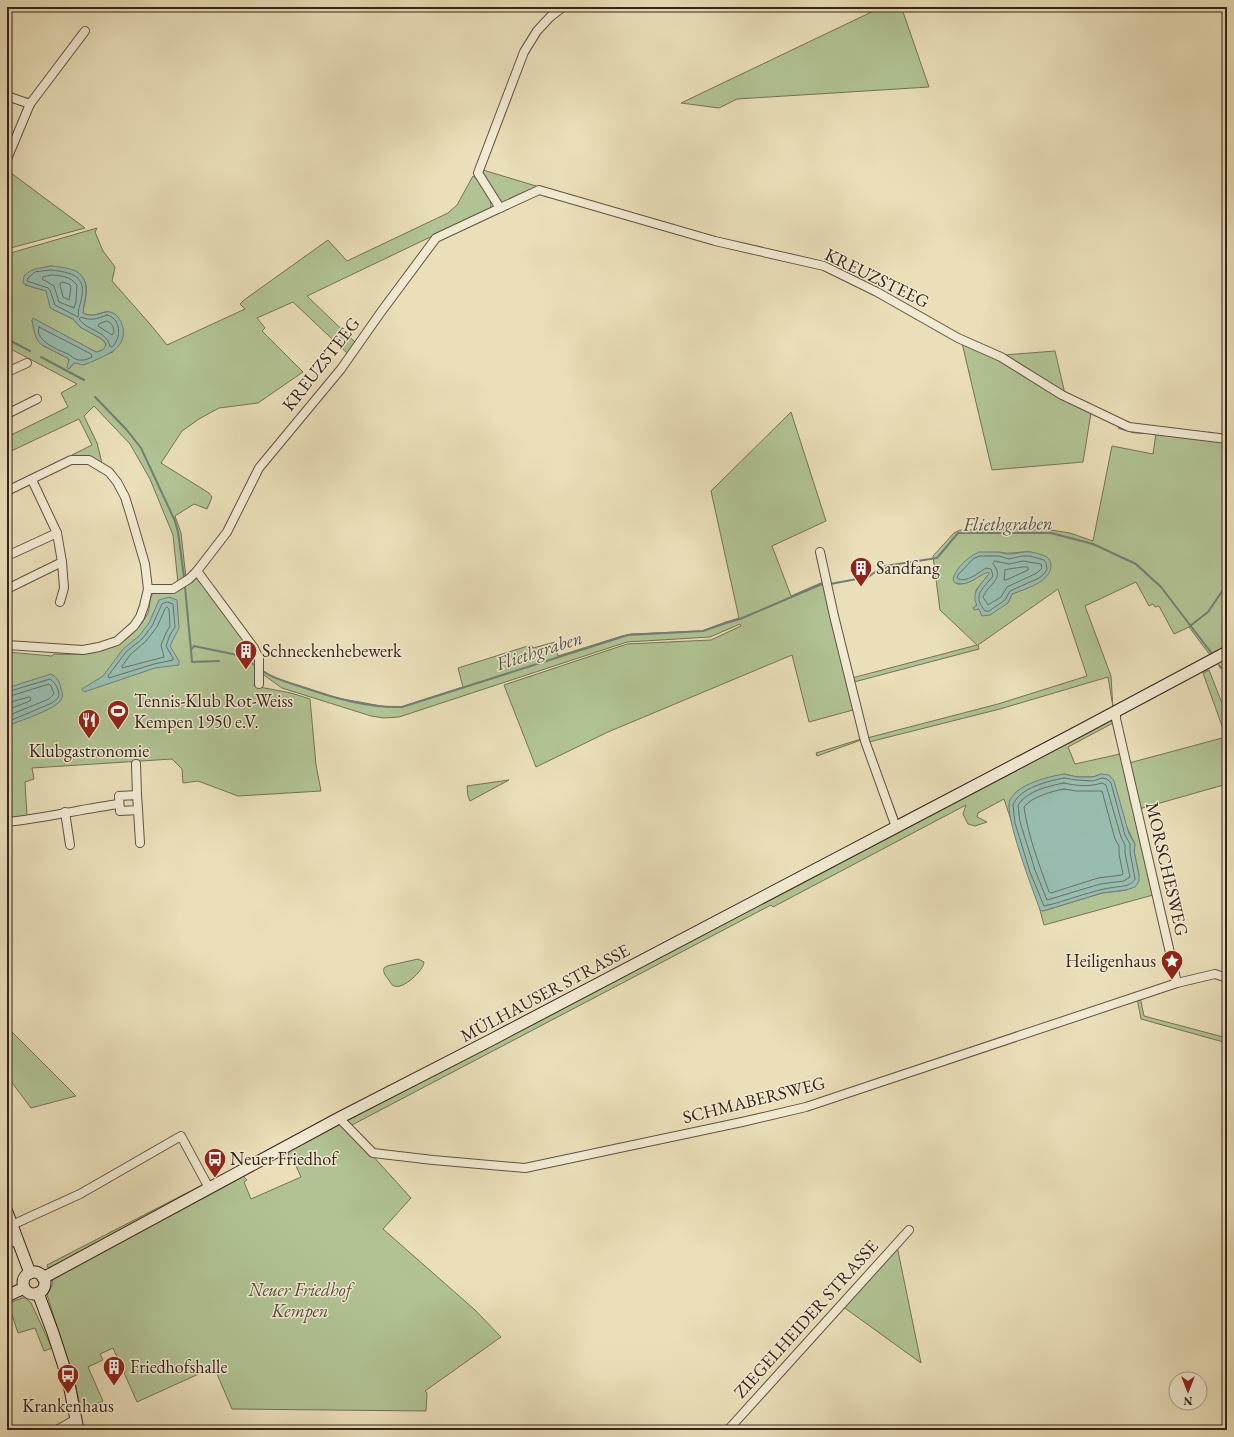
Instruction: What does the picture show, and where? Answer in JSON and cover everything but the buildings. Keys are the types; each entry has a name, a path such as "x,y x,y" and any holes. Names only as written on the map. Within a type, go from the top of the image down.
{"street":[{"path":"500,208 478,173 524,52 537,30 562,7"},
{"path":"8,155 30,104 85,31"},
{"path":"7,96 30,104"},
{"name":"KREUZSTEEG","path":"148,589 173,589 189,579 197,571 227,532 259,468 341,369 436,238 539,190 715,241 824,266 877,292 958,338 1001,357 1062,395 1130,427 1227,438"},
{"path":"7,372 27,363"},
{"path":"7,414 37,399"},
{"path":"7,491 71,460 88,460 109,472 117,482 125,497 145,564 148,589 140,617 130,631 117,641 83,650 7,645"},
{"path":"32,480 57,533 62,562 64,588 60,602"},
{"path":"7,556 57,533"},
{"path":"820,552 834,616 865,741 896,827"},
{"path":"7,589 62,562"},
{"path":"197,571 254,648 259,659 259,684"},
{"name":"MÜLHAUSER STRASSE","path":"43,1278 339,1118 1116,712 1227,652"},
{"name":"MORSCHESWEG","path":"1116,712 1116,719 1177,983"},
{"path":"136,764 140,843"},
{"path":"137,795 119,796 120,812 138,810"},
{"path":"7,822 120,804"},
{"path":"65,812 70,845"},
{"path":"1177,983 1215,974 1227,978"},
{"name":"SCHMABERSWEG","path":"339,1118 373,1153 525,1168 742,1122 806,1106 1177,983"},
{"path":"12,1225 80,1194 181,1136 209,1188"},
{"path":"7,1212 12,1225 12,1243 30,1273"},
{"name":"ZIEGELHEIDER STRASSE","path":"728,1430 908,1230"},
{"path":"30,1273 37,1273 43,1278 44,1287 38,1293 28,1292 24,1288 25,1278 30,1273"},
{"path":"7,1296 24,1288"},
{"path":"38,1293 68,1379 77,1425 57,1430"}],"green space":[{"path":"882,7 913,7 903,12 929,87 737,99 719,108 681,103"},
{"path":"7,170 85,228 7,249"},
{"path":"483,170 546,189 501,203 484,180"},
{"path":"473,176 486,190 490,199 491,208 307,296 356,343 348,354 293,302 257,318 265,328 262,331 303,372 258,403 219,408 199,419 182,431 161,463 209,493 212,497 207,509 194,504 175,516 181,533 186,578 178,583 173,535 150,479 130,444 94,406 84,416 97,443 102,463 88,458 75,458 72,455 92,445 79,419 7,453 7,437 68,407 61,393 77,384 7,347 7,254 97,228 95,232 103,251 115,267 112,281 167,345 245,309 240,304 244,300 328,240 347,261 448,213 457,205","holes":["51,266 76,273 84,280 86,286 86,299 83,313 94,315 109,312 118,318 113,352 74,363 69,369 69,359 40,343 35,334 33,319 96,352 102,350 106,345 100,338 80,327 73,319 52,309 46,291 25,285 46,267"]},
{"path":"962,343 1001,360 1091,413 1083,462 992,470"},
{"path":"1055,351 1065,394 1004,355"},
{"path":"791,412 826,521 772,546 791,596 823,582 859,732 853,710 809,722 792,655 608,732 536,767 504,685 627,644 711,640 741,626 740,624 710,637 627,642 399,717 384,718 371,716 282,688 261,673 262,670 273,677 337,698 387,707 401,707 463,687 458,668 531,645 533,648 555,642 558,656 631,634 702,631 739,618 711,491"},
{"path":"1156,433 1227,441 1227,648 1118,704 1210,655 1189,627 1174,634 1159,606 1155,607 1153,604 1149,606 1136,582 1085,606 1111,676 1113,705 1108,677 1000,709 869,742 898,819 1113,707 1113,710 898,820 894,816 866,739 852,678 977,645 940,610 933,556 954,533 960,530 1044,529 1070,533 1093,541 1112,446 1153,454","holes":["999,552 1031,552 1041,581 1012,594 1008,603 979,609 973,608 977,605 976,590 989,574 988,571 967,583 957,584","1058,589 1087,676 998,704 867,738 854,682 979,649 978,645"]},
{"path":"195,577 198,577 252,650 258,664 254,686 291,693 310,699 316,765 321,791 238,796 198,781 183,783 182,769 172,759 32,768 34,779 25,782 27,816 7,818 7,652 52,656 54,654 82,654 107,649 129,637 139,627 147,615 151,597 154,592 176,590 185,586"},
{"path":"1209,670 1227,716 1227,784 1139,809 1129,763 1226,737 1203,673"},
{"path":"1109,719 1113,723 1068,747 1075,764 1120,754 1153,895 1044,925 1040,910 1043,911 1102,893 1127,890 1139,875 1134,851 1135,844 1101,774 1093,777 1077,777 1064,774 1017,791 1009,805 1012,823 1004,799 978,813 977,817 987,822 975,826 968,824 963,814 966,805 773,907 771,905 350,1126 347,1120"},
{"path":"861,740 817,756 816,753"},
{"path":"509,780 470,801 467,786"},
{"path":"418,959 424,962 421,970 402,985 398,986 391,984 384,974 384,968 387,966"},
{"path":"1140,997 1144,1016 1227,1038 1227,1043 1141,1019 1137,998"},
{"path":"7,1027 76,1096 31,1108 7,1076"},
{"name":"Neuer Friedhof Kempen","path":"340,1124 371,1154 411,1198 383,1229 475,1310 501,1337 425,1391 427,1393 426,1411 232,1409 214,1367 137,1402 113,1348 100,1354 103,1360 88,1367 103,1401 81,1411 75,1382 47,1295 53,1283 52,1279 242,1175 247,1180 244,1182 251,1199 301,1177 292,1157 288,1159 289,1151"},
{"path":"204,1184 203,1188 49,1270 47,1265"},
{"path":"897,1246 921,1363 842,1306"},
{"path":"22,1298 26,1298 31,1303 52,1348 44,1351 35,1328 18,1333 11,1312 7,1313 7,1304"}],"water":[{"path":"51,266 70,269 80,274 86,284 83,313 88,315 96,315 110,312 115,314 121,322 123,334 120,344 103,357 85,365 74,363 69,369 67,368 69,359 42,345 37,340 32,320 33,318 96,352 102,350 106,345 100,338 80,327 73,319 52,309 50,307 46,291 23,283 24,276 30,271"},
{"path":"979,552 998,552 1008,554 1028,552 1037,553 1044,555 1049,559 1051,564 1050,570 1043,580 1012,594 1008,603 990,615 982,616 979,609 974,610 973,608 977,605 975,601 976,592 989,574 988,572 965,584 955,583 953,580 959,567"},
{"path":"169,597 177,600 179,628 170,646 179,661 179,665 155,668 84,692 82,689 103,676 123,649 139,636 149,623 159,600"},
{"path":"51,674 57,678 60,684 62,698 59,702 38,714 7,726 7,688"},
{"path":"1064,774 1077,777 1093,777 1101,774 1109,775 1114,781 1129,834 1135,844 1134,851 1139,881 1135,887 1126,890 1102,893 1043,911 1040,910 1015,836 1009,808 1010,800 1019,790 1034,782"}],"waterway":[{"name":"Fliethgraben","path":"7,339 30,351"},
{"name":"Fliethgraben","path":"41,357 84,380"},
{"name":"Fliethgraben","path":"95,397 126,429 141,448 175,521 178,532 184,577"},
{"path":"1119,428 1126,430"},
{"path":"1132,432 1142,433"},
{"name":"Fliethgraben","path":"885,566 937,558 958,533 1051,533 1093,544 1136,564 1161,587 1213,655"},
{"name":"Fliethgraben","path":"830,584 868,577 881,568"},
{"name":"Fliethgraben","path":"262,671 287,682 326,695 364,704 402,707 628,635 703,631 740,619 822,584"},
{"path":"1190,626 1208,612 1227,584"},
{"name":"Fliethgraben","path":"185,587 191,650 194,646 242,656 257,667"},
{"path":"191,650 192,662 219,661"},
{"path":"1219,665 1221,668 1227,664"}],"place":[{"name":"Sandfang","path":"861,588"},
{"name":"Schneckenhebewerk","path":"246,670"},
{"name":"Tennis-Klub Rot-Weiss Kempen 1950 e.V.","path":"118,730"},
{"name":"Klubgastronomie","path":"89,740"},
{"name":"Heiligenhaus","path":"1172,980"},
{"name":"Neuer Friedhof","path":"215,1178"},
{"name":"Friedhofshalle","path":"114,1386"},
{"name":"Krankenhaus","path":"68,1394"}]}
